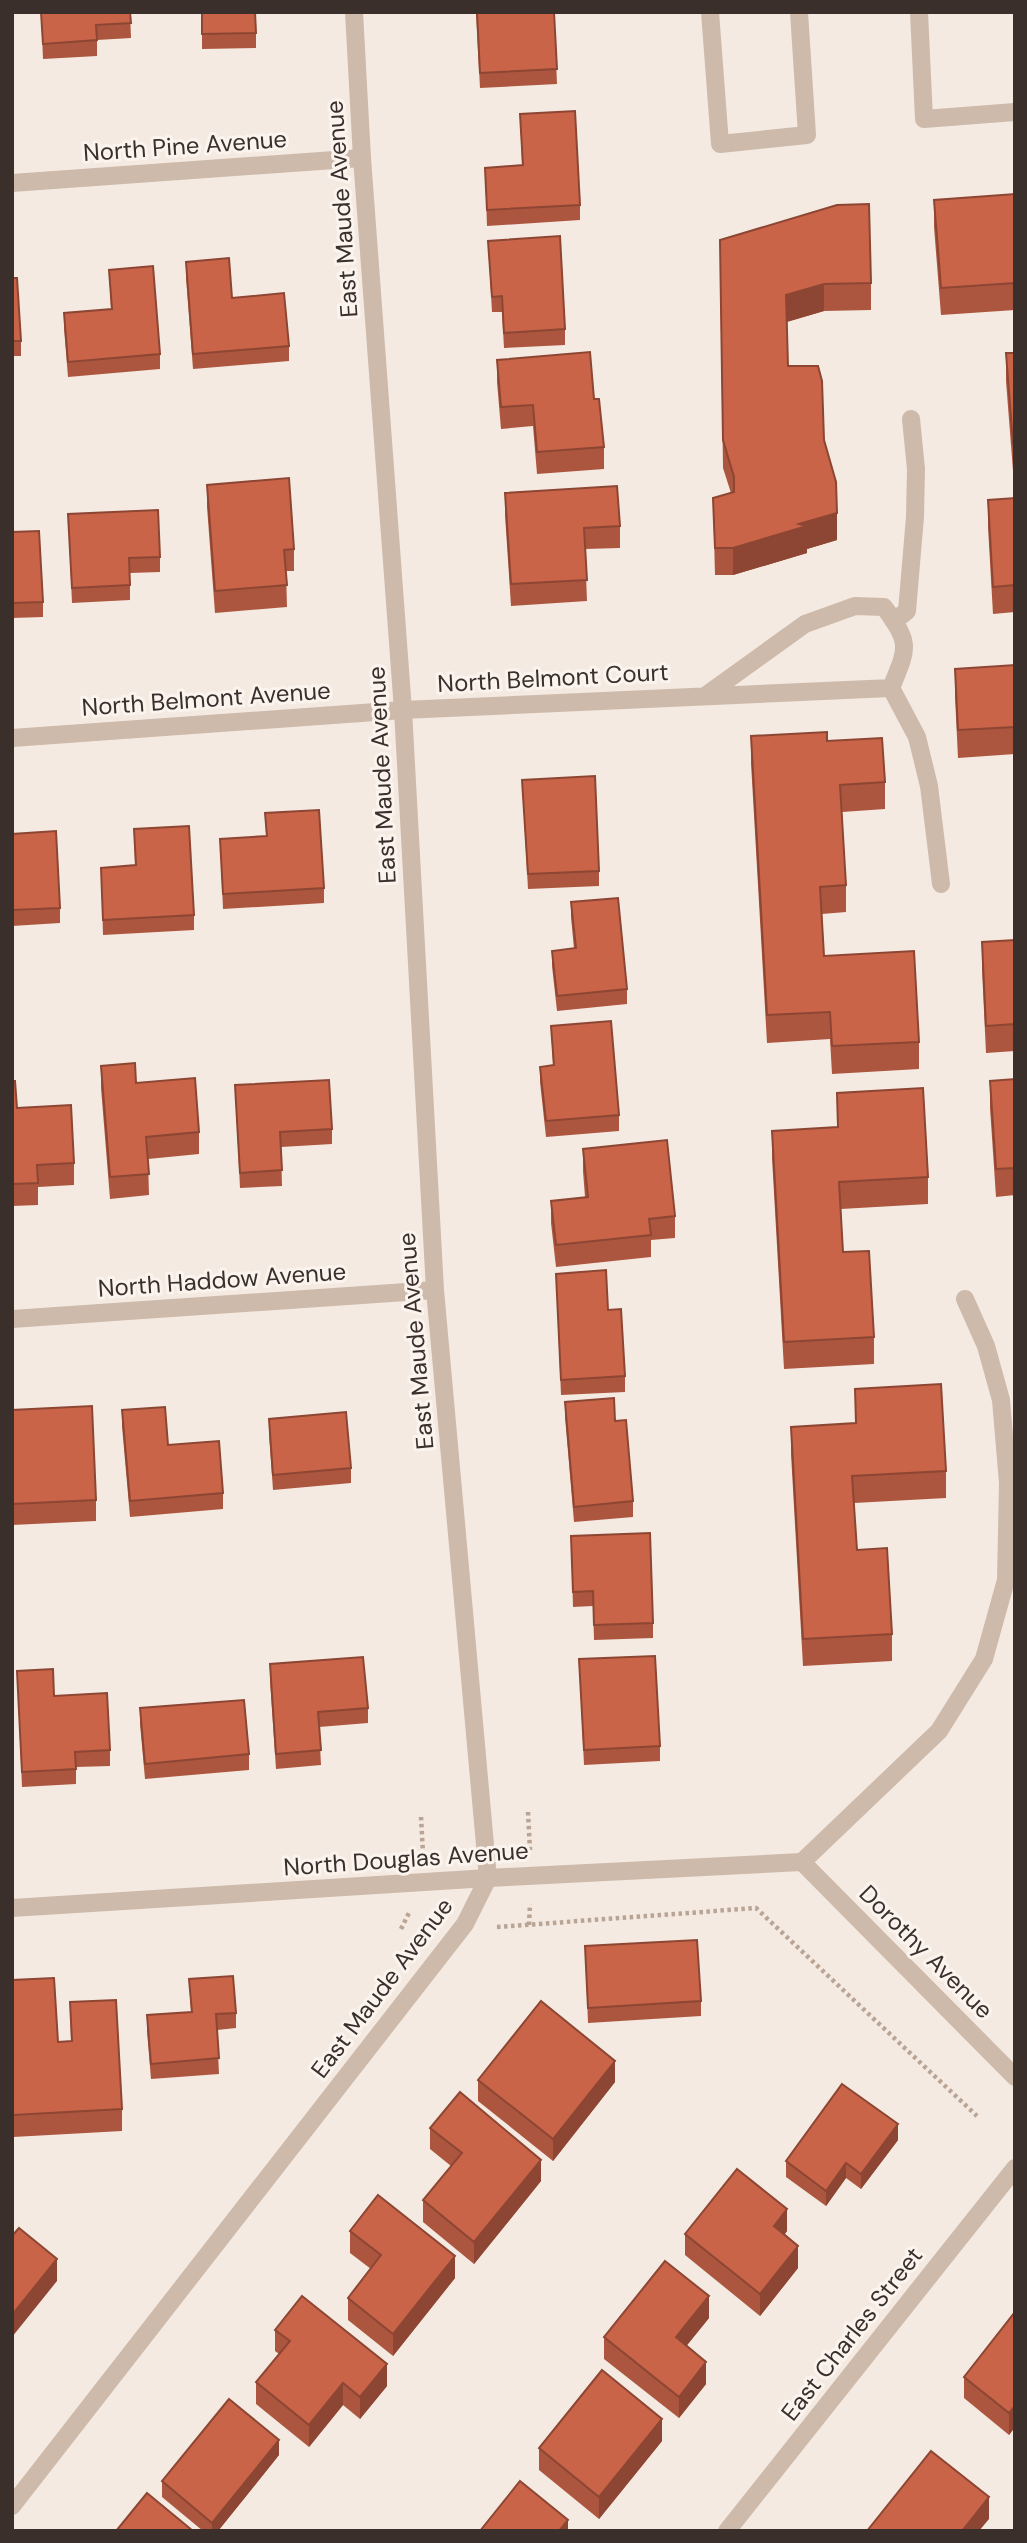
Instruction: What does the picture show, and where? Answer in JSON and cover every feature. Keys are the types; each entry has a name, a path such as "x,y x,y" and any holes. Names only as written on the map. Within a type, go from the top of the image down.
{"street":[{"name":"East Maude Avenue","path":"12,2506 461,1930 488,1878 435,1290 403,710 362,158 354,12"},
{"path":"710,12 720,144 807,135 799,12"},
{"path":"919,12 924,119 1015,112"},
{"name":"North Pine Avenue","path":"12,183 362,158"},
{"path":"894,621 907,611 911,570 916,469 911,419"},
{"path":"705,696 805,624 855,606 884,607 902,632 906,654 891,688 917,737 929,786 942,884"},
{"name":"North Belmont Court","path":"403,710 891,688"},
{"name":"North Belmont Avenue","path":"12,738 403,710"},
{"name":"North Haddow Avenue","path":"12,1320 435,1290"},
{"path":"802,1861 939,1731 985,1659 1006,1580 1008,1483 1001,1400 986,1346 965,1299"},
{"name":"North Douglas Avenue","path":"12,1908 802,1861"},
{"name":"Dorothy Avenue","path":"802,1861 1015,2077"},
{"name":"East Charles Street","path":"727,2531 1015,2168"}],"path":[{"path":"461,1930 756,1909 978,2116"}],"building":[{"path":"41,12 130,12 131,23 96,25 97,40 43,44"},
{"path":"202,12 255,12 256,33 202,34"},
{"path":"477,12 554,12 557,69 480,73"},
{"path":"575,111 580,205 487,210 485,168 523,165 520,114"},
{"path":"1015,194 1015,283 941,288 934,200"},
{"path":"869,204 871,283 824,284 786,295 788,366 818,366 822,381 824,440 836,482 837,513 799,524 807,526 733,548 715,548 713,498 734,492 734,477 723,440 720,240 837,205"},
{"path":"560,236 565,329 504,333 502,296 492,297 488,241"},
{"path":"229,258 232,298 284,293 289,346 193,354 186,262"},
{"path":"153,266 160,354 68,362 64,313 112,309 109,270"},
{"path":"12,278 17,278 21,341 12,341"},
{"path":"590,352 594,399 599,399 604,447 537,452 533,405 501,407 497,360"},
{"path":"1006,353 1015,353 1015,444 1013,444"},
{"path":"289,478 294,549 284,550 287,585 215,591 207,485"},
{"path":"617,486 620,526 584,528 587,580 511,584 505,493"},
{"path":"1015,498 1015,585 993,587 988,500"},
{"path":"158,510 160,557 129,558 130,585 72,588 68,514"},
{"path":"39,531 43,602 12,603 12,532"},
{"path":"1015,665 1015,727 958,730 955,669"},
{"path":"827,732 827,741 882,738 885,782 840,785 846,885 820,887 824,956 914,951 919,1042 832,1046 830,1012 767,1015 751,736"},
{"path":"595,776 599,871 528,874 522,780"},
{"path":"319,810 324,888 223,894 220,839 267,836 265,813"},
{"path":"189,826 194,915 103,920 101,868 136,865 134,829"},
{"path":"56,831 60,908 12,910 12,834"},
{"path":"618,898 627,989 557,996 552,951 576,948 571,902"},
{"path":"1015,940 1015,1024 986,1026 982,942"},
{"path":"611,1021 619,1115 546,1121 540,1067 554,1065 551,1026"},
{"path":"135,1063 136,1083 195,1078 199,1132 146,1137 149,1174 110,1177 101,1066"},
{"path":"1015,1079 1015,1168 996,1169 990,1081"},
{"path":"329,1080 332,1129 280,1132 282,1170 240,1173 235,1085"},
{"path":"12,1081 15,1081 17,1108 71,1105 74,1163 37,1165 38,1183 12,1184"},
{"path":"923,1088 928,1177 839,1182 843,1252 869,1251 874,1337 784,1342 772,1131 838,1127 837,1093"},
{"path":"667,1140 675,1216 649,1219 651,1235 556,1245 551,1201 588,1197 583,1149"},
{"path":"606,1270 608,1310 621,1309 625,1376 561,1380 556,1274"},
{"path":"941,1384 946,1471 852,1476 857,1550 887,1548 892,1634 803,1639 791,1427 856,1423 855,1389"},
{"path":"614,1398 615,1421 626,1420 633,1501 574,1507 565,1402"},
{"path":"92,1406 96,1500 12,1504 12,1410"},
{"path":"165,1407 168,1445 219,1441 223,1493 130,1501 122,1410"},
{"path":"346,1412 351,1468 273,1475 269,1419"},
{"path":"650,1533 653,1623 594,1625 593,1591 573,1592 571,1536"},
{"path":"655,1656 660,1746 584,1750 579,1659"},
{"path":"363,1657 368,1708 318,1712 321,1750 276,1754 270,1664"},
{"path":"53,1669 54,1696 107,1693 110,1750 75,1752 76,1769 22,1772 17,1671"},
{"path":"244,1700 249,1754 145,1764 140,1708"},
{"path":"697,1940 701,2001 588,2008 585,1946"},
{"path":"233,1976 236,2013 216,2014 219,2058 151,2064 147,2015 192,2012 189,1979"},
{"path":"54,1978 58,2042 72,2041 70,2002 116,2000 122,2109 13,2115 12,1980"},
{"path":"541,2001 615,2061 553,2139 478,2080"},
{"path":"842,2084 898,2124 861,2174 846,2163 826,2191 786,2161"},
{"path":"460,2092 541,2160 474,2242 423,2200 462,2153 430,2128"},
{"path":"737,2169 787,2209 774,2226 798,2246 760,2294 685,2234"},
{"path":"378,2195 455,2256 393,2334 348,2298 381,2255 350,2231"},
{"path":"19,2228 57,2259 12,2315 12,2236"},
{"path":"665,2261 709,2296 676,2337 706,2362 679,2397 604,2337"},
{"path":"302,2296 387,2364 360,2397 343,2383 309,2425 256,2382 290,2341 275,2330"},
{"path":"1015,2312 1015,2406 1009,2413 964,2377"},
{"path":"602,2370 662,2419 599,2497 539,2448"},
{"path":"229,2399 279,2440 212,2523 162,2481"},
{"path":"931,2451 989,2497 962,2531 867,2531"},
{"path":"520,2481 568,2520 559,2531 480,2531"},
{"path":"147,2493 193,2531 116,2531"}]}
